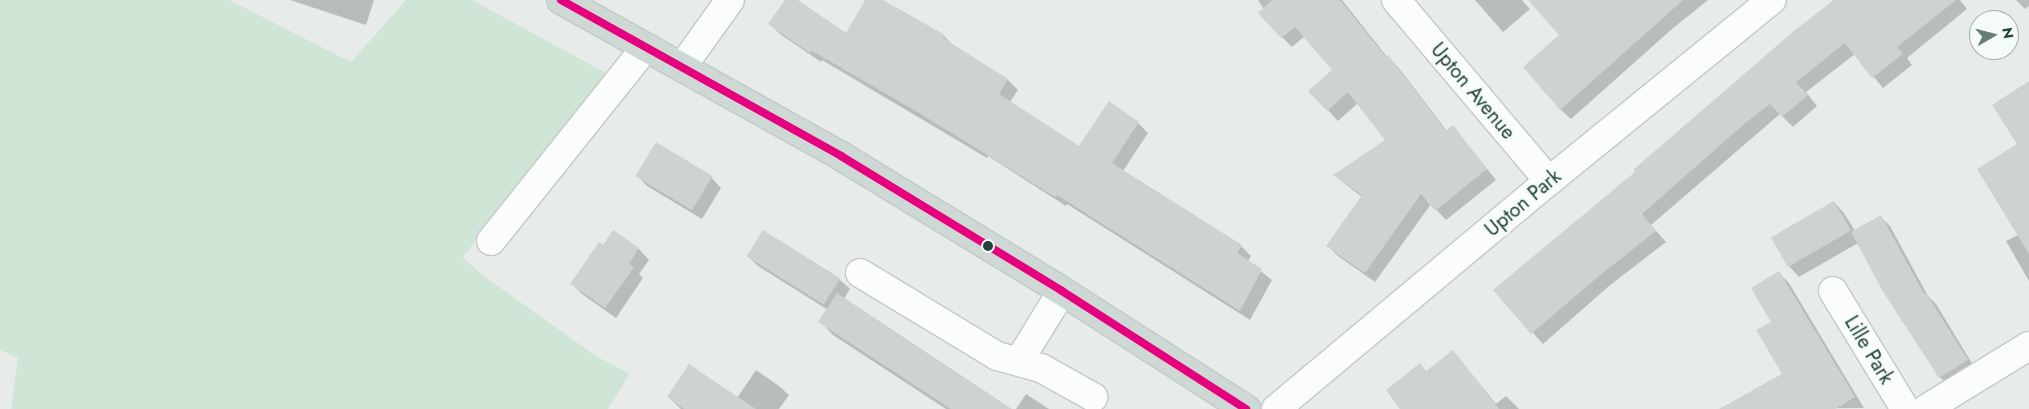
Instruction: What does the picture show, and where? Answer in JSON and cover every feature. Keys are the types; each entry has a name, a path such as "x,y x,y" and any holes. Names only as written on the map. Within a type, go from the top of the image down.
{"main road":[{"path":"561,0 841,156 1062,291 1246,409"}],"street":[{"path":"682,67 730,0"},
{"name":"Upton Avenue","path":"1396,0 1549,181"},
{"name":"Upton Park","path":"1276,409 1549,181 1772,0"},
{"path":"491,241 646,47"},
{"path":"860,273 997,356 1041,368 1093,397"},
{"path":"1019,361 1062,291"},
{"name":"Lille Park","path":"1833,291 1905,409"},
{"path":"1926,409 2029,346"}],"green space":[{"path":"0,0 229,0 351,62 406,0 472,0 606,73 463,257 481,274 596,356 630,374 608,409 11,409 18,358 0,350"}],"building":[{"path":"785,0 798,0 846,33 865,0 883,0 945,35 943,38 1008,79 999,94 1079,146 1109,101 1139,122 1112,163 1242,245 1237,253 1262,269 1240,311 1057,195 1055,197 916,111 812,51 810,53 768,24"},
{"path":"1272,0 1340,0 1386,57 1388,55 1446,131 1453,125 1487,169 1435,211 1421,194 1365,273 1326,246 1362,195 1333,175 1385,140 1348,92 1327,111 1308,91 1332,70 1295,27 1281,38 1258,13"},
{"path":"1528,0 1683,0 1560,110 1523,67 1559,35"},
{"path":"1834,0 1956,0 1897,47 1903,54 1872,78 1845,43 1796,82 1808,95 1782,117 1770,104 1743,125 1642,214 1656,231 1599,276 1531,334 1493,290 1635,172 1633,170 1795,30"},
{"path":"2029,81 2029,254 1977,169 2017,144 1992,105"},
{"path":"656,142 713,176 692,210 635,176"},
{"path":"1834,201 1851,230 1788,267 1771,238"},
{"path":"1881,215 1924,294 1926,293 1968,360 1939,378 1882,290 1851,232"},
{"path":"613,230 639,248 629,264 634,267 605,308 570,284 599,242 603,245"},
{"path":"763,230 840,278 824,305 747,256"},
{"path":"1779,271 1855,397 1835,409 1719,409 1782,374 1756,330 1771,322 1751,288"},
{"path":"837,293 1012,409 951,409 818,322"},
{"path":"1453,350 1499,409 1400,409 1386,390 1420,363 1426,371"},
{"path":"689,364 756,409 684,409 667,397"}],"transit line":[{"path":"561,0 841,156 1062,291 1246,409"}]}
